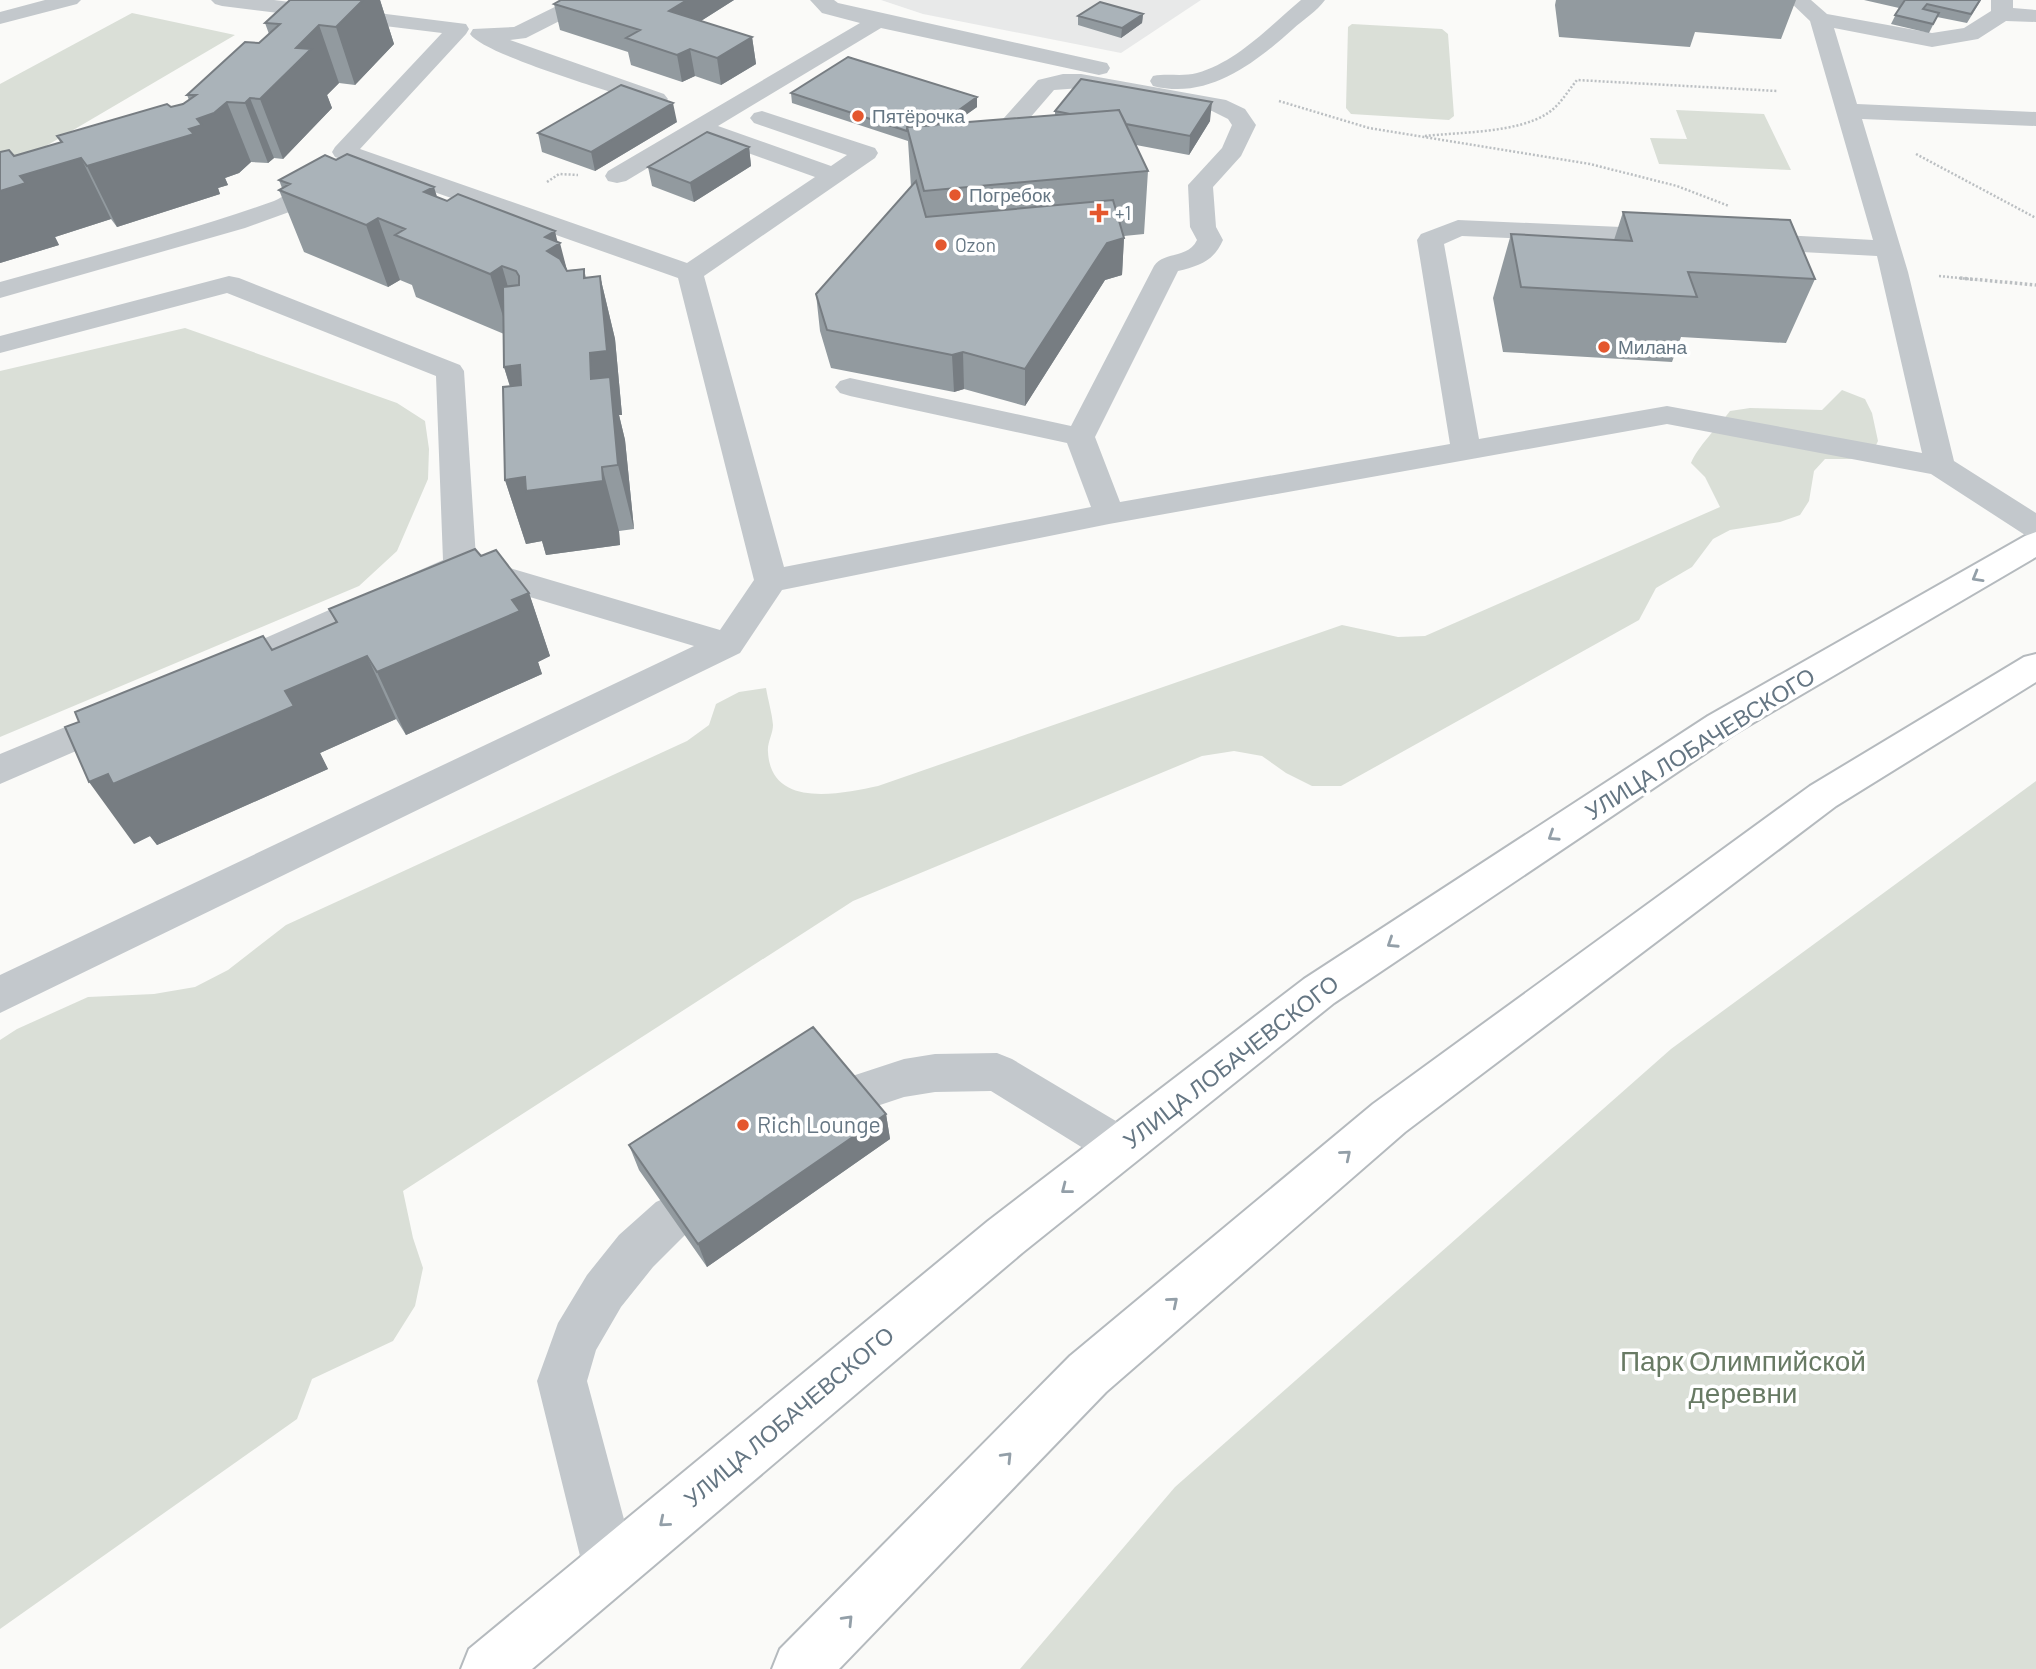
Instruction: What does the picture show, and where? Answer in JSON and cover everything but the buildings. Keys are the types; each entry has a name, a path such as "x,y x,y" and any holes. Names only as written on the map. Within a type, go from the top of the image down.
{"main road":[{"name":"УЛИЦА ЛОБАЧЕВСКОГО","path":"489,1669 994,1246 1319,991 1721,725 2036,543"},
{"path":"800,1669 1088,1374 1389,1118 1823,796 2036,666"}],"street":[{"path":"0,18 70,0"},
{"path":"222,0 306,22 458,29 486,36 509,48 656,99"},
{"path":"486,36 518,33 586,0"},
{"path":"821,0 830,8 878,21 1171,83 1201,81 1224,72 1314,0"},
{"path":"1799,0 1820,19 1891,260 1940,466"},
{"path":"1820,19 1932,40 1970,34 2002,7 2036,16"},
{"path":"617,176 878,21"},
{"path":"0,345 233,254 294,202 344,152 458,29"},
{"path":"987,152 1046,85 1063,81 1131,89 1218,105 1237,114 1244,125 1241,138 1226,161 1200,185 1203,227 1210,240 1206,251 1194,260 1167,266 1080,437 1109,514"},
{"path":"1849,115 2036,119"},
{"path":"690,273 866,153 762,118"},
{"path":"697,127 833,175"},
{"path":"344,152 690,273"},
{"path":"1466,451 1430,240 1458,228 1690,238"},
{"path":"1718,239 1891,260"},
{"path":"0,290 233,254 450,371 460,565"},
{"path":"690,273 771,581"},
{"path":"850,387 1080,437"},
{"path":"0,995 728,644 771,581 1109,514 1667,415 1940,466 2036,528"},
{"path":"204,679 460,565 728,644"},
{"path":"0,770 141,708"},
{"path":"853,1095 904,1078 936,1073 997,1072 1120,1147"},
{"path":"610,1568 562,1381 575,1340 604,1291 636,1251 672,1217"}],"path":[{"path":"1212,77 1308,111 1369,128 1591,164 1677,186 1739,210"},
{"path":"1419,137 1523,123 1542,117 1552,111 1577,80 1777,91"},
{"path":"1849,115 2036,218"},
{"path":"1891,260 2036,285"}],"shaded area":[{"path":"881,0 1201,0 1121,53 923,14"}],"green space":[{"path":"132,13 235,35 0,173 0,84"},
{"path":"1352,24 1442,29 1448,34 1454,116 1449,120 1351,114 1346,108 1348,27"},
{"path":"1676,110 1764,114 1791,170 1659,164 1650,138 1687,139"},
{"path":"185,328 397,403 425,421 429,449 428,479 397,551 359,586 0,737 0,371"},
{"path":"1842,390 1865,399 1872,413 1878,441 1871,455 1850,459 1825,459 1814,471 1809,501 1800,515 1780,522 1730,530 1713,539 1692,567 1656,588 1639,620 1341,786 1312,786 1286,773 1262,756 1234,751 1202,756 853,901 403,1191 413,1238 423,1268 415,1306 393,1341 312,1379 297,1419 0,1629 0,1040 17,1029 88,997 154,994 195,987 228,970 286,925 687,741 709,725 716,704 739,692 766,688 773,725 768,752 772,770 781,782 794,790 827,794 878,786 1342,625 1398,637 1425,636 1720,507 1705,477 1691,463 1703,443 1730,411 1750,408 1822,410"},
{"name":"Парк Олимпийской деревни","path":"2036,781 2036,1669 1020,1669 1175,1487 1671,1049"}],"place":[{"name":"Пятёрочка","path":"858,116"},
{"name":"Погребок","path":"955,195"},
{"name":"+1","path":"1099,213"},
{"name":"Ozon","path":"941,245"},
{"name":"Милана","path":"1604,347"},
{"name":"Rich Lounge","path":"743,1125"}]}
